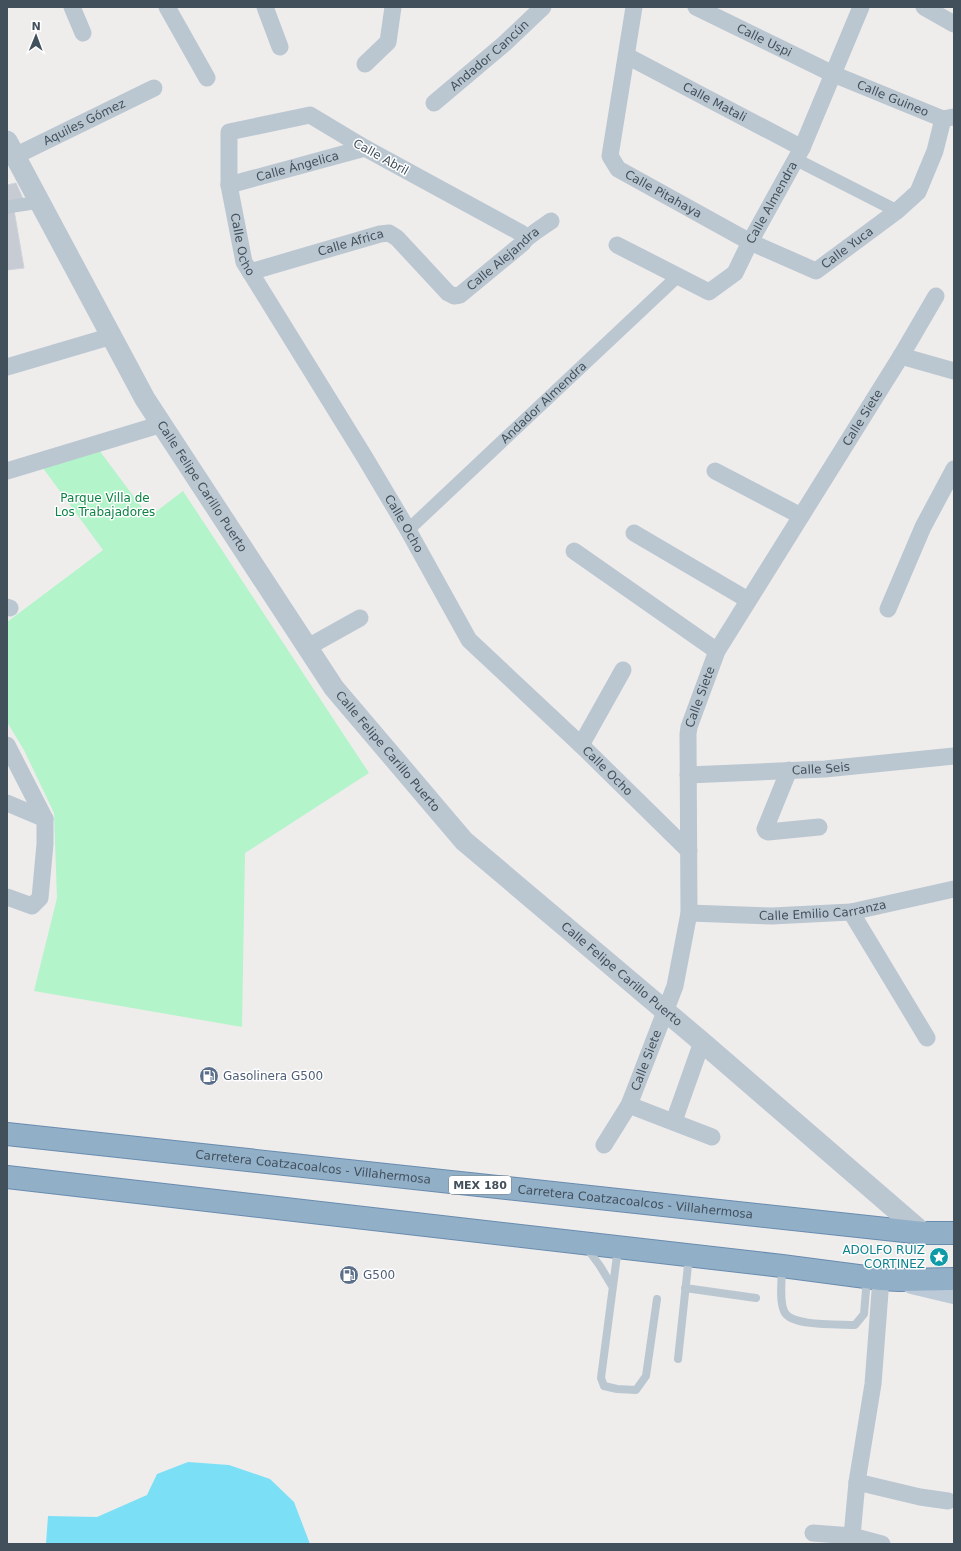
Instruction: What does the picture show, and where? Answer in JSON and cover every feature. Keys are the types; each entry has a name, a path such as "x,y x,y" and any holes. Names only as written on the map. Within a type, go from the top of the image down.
{"highway":[{"name":"Carretera Coatzacoalcos - Villahermosa","path":"7,1134 923,1233 954,1233"},
{"path":"7,1177 882,1278 954,1279"}],"main road":[{"path":"882,1278 954,1293"}],"street":[{"path":"72,7 83,33"},
{"path":"167,7 207,78"},
{"path":"265,7 280,46"},
{"path":"365,64 388,42 393,7"},
{"name":"Andador Cancún","path":"434,103 504,44 543,7"},
{"name":"Calle Pitahaya","path":"634,7 610,156 618,170 750,242"},
{"name":"Calle Uspi","path":"696,7 833,74"},
{"name":"Calle Almendra","path":"617,245 709,292 735,273 750,242 798,154 861,7"},
{"path":"924,7 954,24"},
{"name":"Calle Matali","path":"627,56 798,154"},
{"name":"Calle Guineo","path":"833,74 949,118"},
{"name":"Aquiles Gómez","path":"11,148 154,88"},
{"name":"Calle Abril","path":"229,132 310,115 365,148 521,233 526,238"},
{"path":"798,154 897,211 918,192 949,118"},
{"name":"Calle Ocho","path":"229,132 229,185 244,262 364,456 470,640 581,745 689,851"},
{"name":"Calle Felipe Carillo Puerto","path":"11,148 145,399 334,688 464,841 702,1042 923,1233"},
{"name":"Calle Ángelica","path":"229,185 365,148"},
{"path":"7,207 40,202"},
{"name":"Calle Yuca","path":"750,242 816,271 897,211"},
{"name":"Calle Alejandra","path":"454,296 460,295 523,243 526,238 551,221"},
{"name":"Calle Africa","path":"250,272 380,234 390,233 397,238 448,293 454,296"},
{"name":"Andador Almendra","path":"408,530 678,276"},
{"name":"Calle Siete","path":"604,1145 629,1105 675,986 689,913 689,726 717,651 901,356 936,296"},
{"path":"7,367 112,336"},
{"path":"901,356 954,371"},
{"path":"7,470 162,424"},
{"path":"888,609 923,527 954,469"},
{"path":"715,471 801,516"},
{"path":"634,533 748,600"},
{"path":"574,551 717,651"},
{"path":"308,647 360,618"},
{"path":"581,745 623,670"},
{"path":"7,745 45,819 45,844 40,898 32,906 7,897"},
{"name":"Calle Seis","path":"688,776 825,769 954,756"},
{"path":"790,770 765,829 766,831 819,827"},
{"path":"7,803 45,819"},
{"name":"Calle Emilio Carranza","path":"689,913 772,916 851,912 954,890"},
{"path":"851,912 927,1038"},
{"path":"674,1122 702,1042"},
{"path":"629,1105 712,1137"},
{"path":"852,1536 858,1482 873,1384 882,1278"},
{"path":"858,1482 920,1497 948,1501"},
{"path":"813,1533 852,1536 882,1544"}],"lane":[{"path":"583,1243 600,1266 612,1286"},
{"path":"618,1247 601,1378 604,1386 617,1389 636,1390 646,1376 657,1299"},
{"path":"678,1359 689,1255"},
{"path":"782,1266 783,1310 787,1317 800,1322 855,1325 864,1314 882,1278"},
{"path":"686,1288 756,1298"}],"green space":[{"name":"Parque Villa de Los Trabajadores","path":"96,446 149,517 183,491 369,773 245,853 242,1027 34,991 57,898 54,813 24,750 7,722 7,622 103,550 40,464"}],"water":[{"path":"188,1462 229,1465 270,1479 294,1502 310,1544 46,1544 48,1516 97,1517 147,1495 157,1474"}],"building":[{"path":"16,183 24,201 7,205 7,185"},
{"path":"14,210 24,268 7,270 7,211"}],"place":[{"name":"Gasolinera G500","path":"209,1076"},
{"name":"ADOLFO RUIZ CORTINEZ","path":"939,1257"},
{"name":"G500","path":"349,1275"}]}
